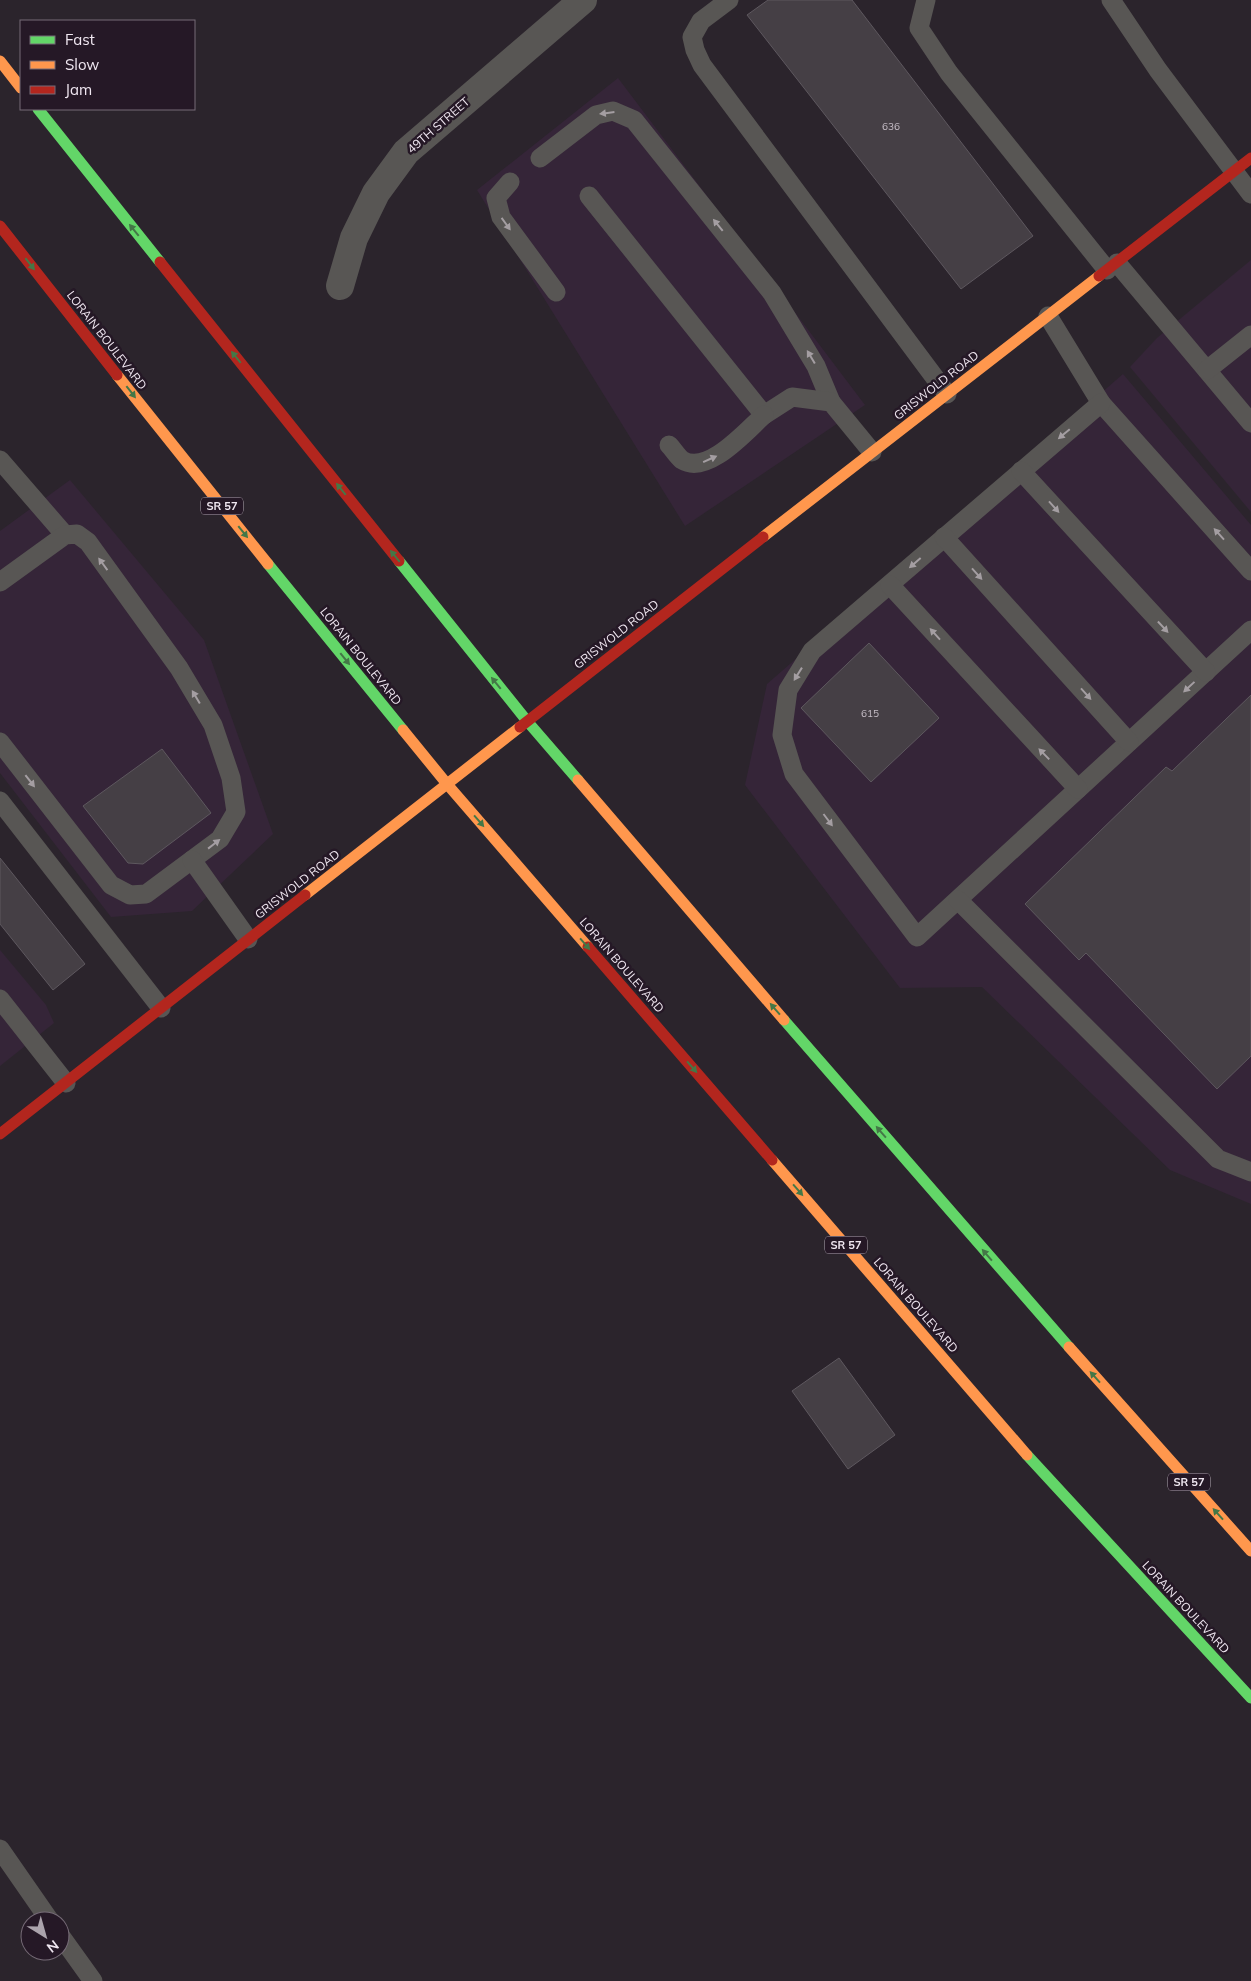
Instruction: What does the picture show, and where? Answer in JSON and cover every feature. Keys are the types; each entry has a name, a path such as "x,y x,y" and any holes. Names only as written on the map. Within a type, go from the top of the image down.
{"main road":[{"path":"0,61 20,87"},
{"name":"SR 57","path":"39,110 527,721 1007,1278 1251,1551"},
{"name":"GRISWOLD ROAD","path":"0,1134 1251,158"},
{"name":"LORAIN BOULEVARD","path":"0,226 194,472 447,784 1058,1489 1251,1698"}],"street":[{"name":"49TH STREET","path":"340,286 354,238 376,192 406,152 583,0"}],"lane":[{"path":"729,0 700,21 692,37 695,50 702,65 947,394"},
{"path":"926,0 919,28 950,72 1112,266 1207,370 1251,423"},
{"path":"1111,0 1158,70 1251,194"},
{"path":"540,158 596,115 613,111 634,120 772,293 816,366 831,402 872,452"},
{"path":"510,182 496,198 500,217 556,292"},
{"path":"589,196 764,414"},
{"path":"1048,316 1102,403 1251,571"},
{"path":"1207,370 1251,335"},
{"path":"669,445 683,460 701,463 722,454 764,414 792,398 831,402"},
{"path":"1102,403 812,651 788,690 782,734 794,774 916,938 1251,630"},
{"path":"0,460 65,535"},
{"path":"1021,471 1206,672"},
{"path":"0,582 65,535 77,534 88,542 179,668 213,725 231,778 236,812 220,839 146,894 130,895 111,885 0,742"},
{"path":"944,538 1129,742"},
{"path":"890,584 1078,789"},
{"path":"0,801 161,1008"},
{"path":"192,860 248,939"},
{"path":"958,900 1218,1159 1251,1172"},
{"path":"2,1006 66,1083"},
{"path":"0,1849 43,1911"},
{"path":"70,1949 93,1981"}],"shaded area":[{"path":"618,78 865,405 685,526 477,190"},
{"path":"1251,260 1251,512 1130,367 1157,338"},
{"path":"1123,374 1251,525 1251,1204 1170,1170 982,987 900,988 745,785 767,684"},
{"path":"70,480 204,640 273,834 192,911 111,917 0,773 0,531"},
{"path":"0,950 46,1005 54,1023 0,1066"}],"building":[{"path":"768,0 852,0 1033,236 961,289 747,15"},
{"path":"869,643 939,718 871,782 801,708"},
{"path":"1251,695 1251,1056 1217,1089 1086,953 1079,960 1025,904 1166,767 1172,771"},
{"path":"162,749 211,813 143,864 128,863 83,806"},
{"path":"0,858 85,964 53,990 0,924"},
{"path":"839,1358 895,1435 848,1469 792,1391"}],"traffic: fast":[{"path":"39,110 160,262"},
{"path":"399,561 527,721 578,780"},
{"path":"268,564 403,730"},
{"path":"784,1020 1069,1347"},
{"path":"1027,1455 1251,1698"}],"traffic: slow":[{"path":"0,61 20,87"},
{"path":"763,537 1099,276"},
{"path":"117,375 268,564"},
{"path":"305,895 520,727"},
{"path":"403,730 447,784 588,947"},
{"path":"578,780 784,1020"},
{"path":"772,1160 1027,1455"},
{"path":"1069,1347 1251,1551"}],"traffic: jam":[{"path":"1099,276 1251,158"},
{"path":"0,226 117,375"},
{"path":"160,262 399,561"},
{"path":"520,727 763,537"},
{"path":"0,1134 305,895"},
{"path":"588,947 772,1160"}]}
